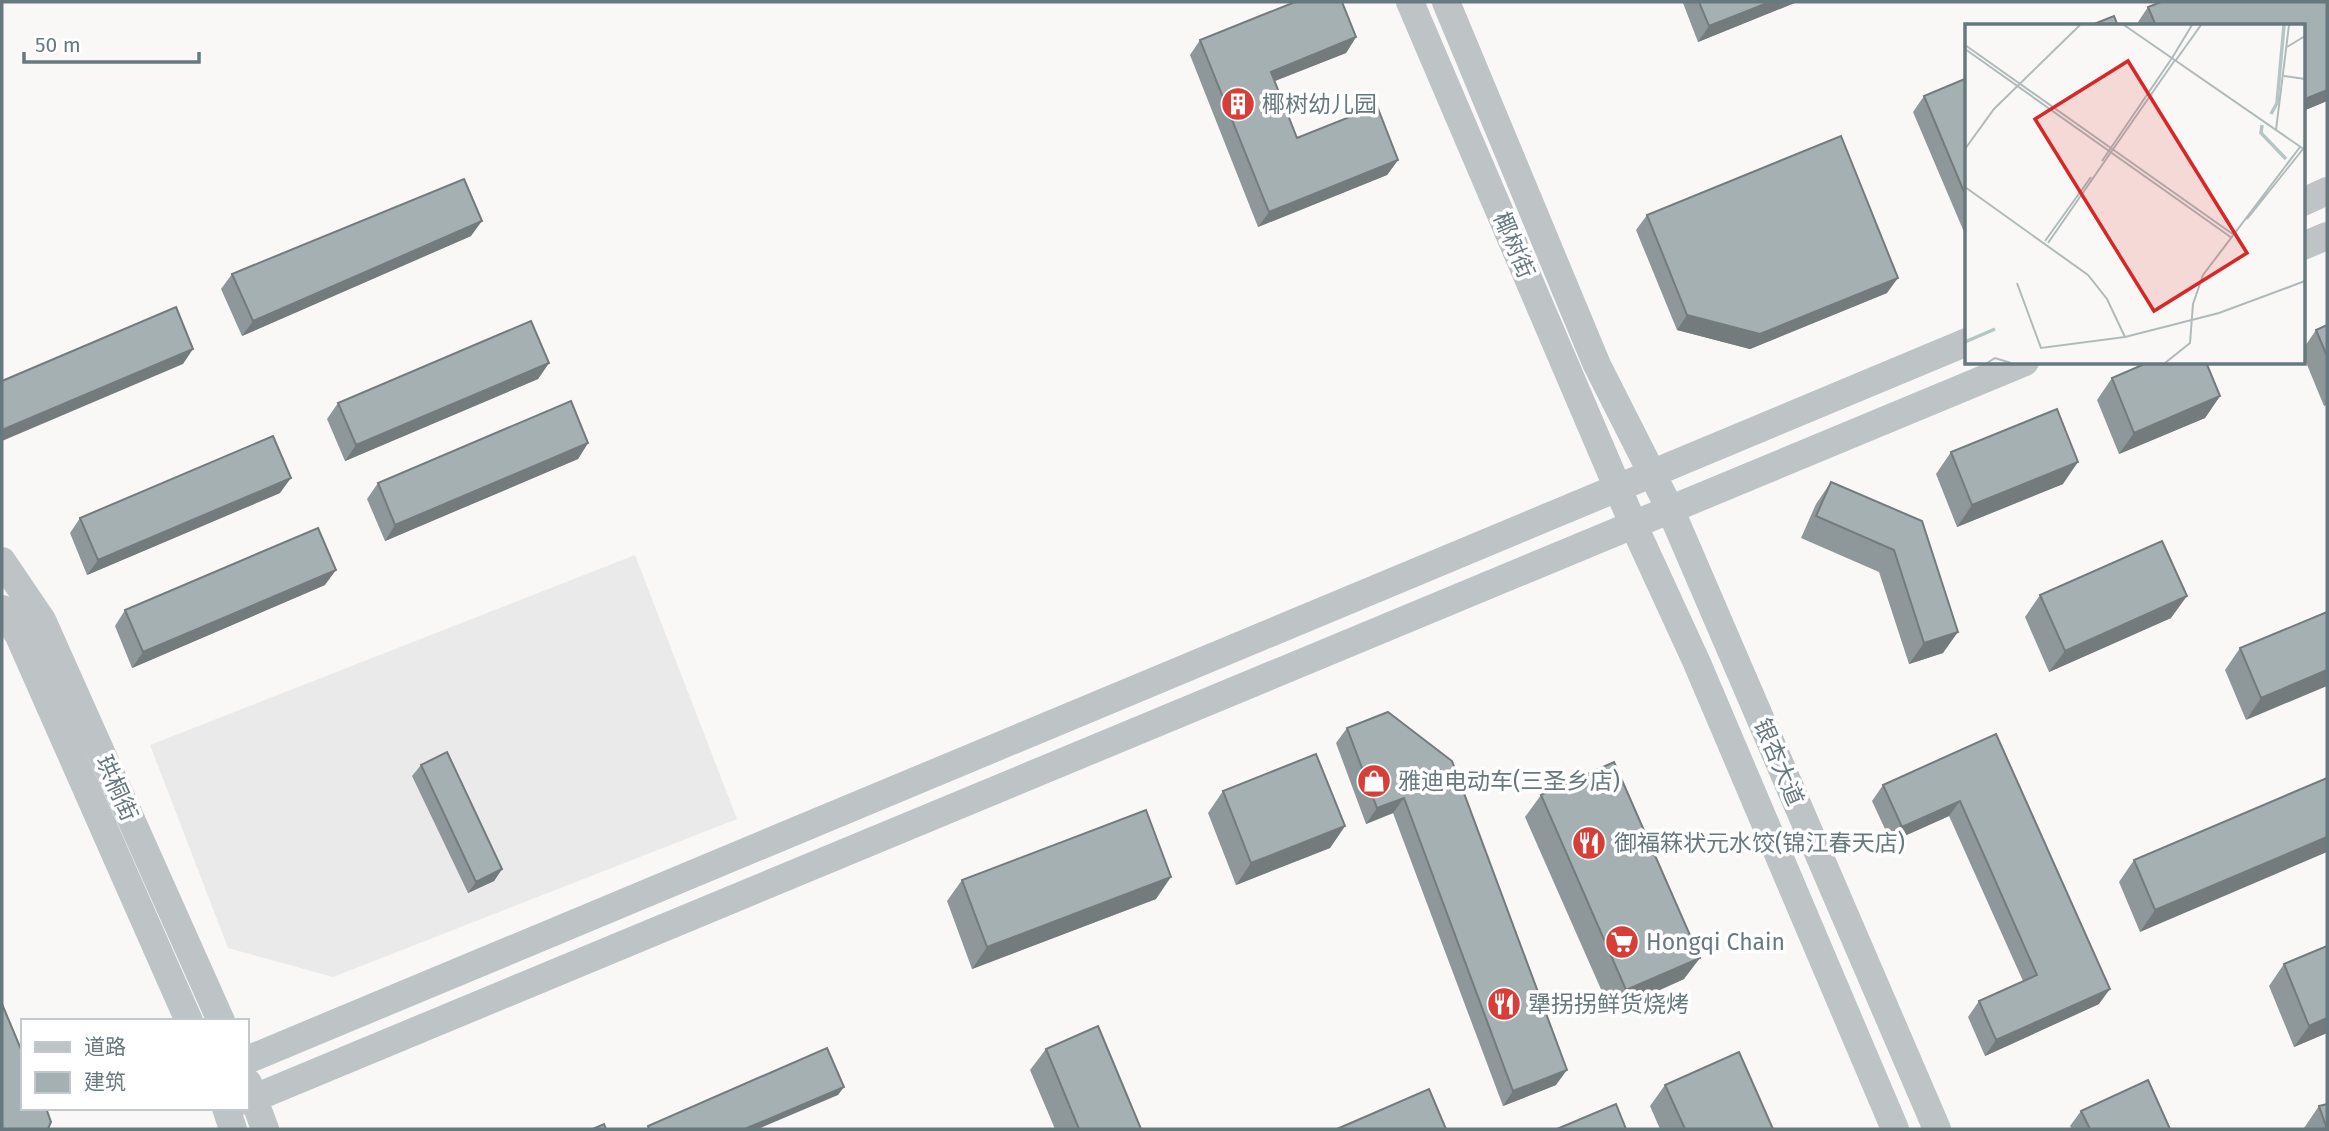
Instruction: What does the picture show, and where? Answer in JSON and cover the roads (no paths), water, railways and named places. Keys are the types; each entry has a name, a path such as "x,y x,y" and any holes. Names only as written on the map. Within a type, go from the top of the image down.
{"street":[{"name":"椰树街","path":"1410,2 1617,487"},
{"name":"椰树街","path":"1446,2 1597,365 1653,473"},
{"path":"2304,202 2327,191"},
{"path":"2304,246 2327,236"},
{"path":"248,1060 1965,343"},
{"path":"265,1129 249,1094 1671,511 2020,364"},
{"name":"银杏大道","path":"1653,473 1937,1129"},
{"name":"银杏大道","path":"1617,487 1697,663 1895,1129"},
{"name":"珙桐街","path":"2,561 42,620 219,1019"},
{"name":"珙桐街","path":"2,608 19,636 188,1019"},
{"path":"227,1110 233,1129"}],"place":[{"name":"椰树幼儿园","path":"1238,104"},
{"name":"雅迪电动车(三圣乡店)","path":"1374,781"},
{"name":"御福箖状元水饺(锦江春天店)","path":"1589,843"},
{"name":"Hongqi Chain","path":"1622,942"},
{"name":"犟拐拐鲜货烧烤","path":"1504,1004"}]}
